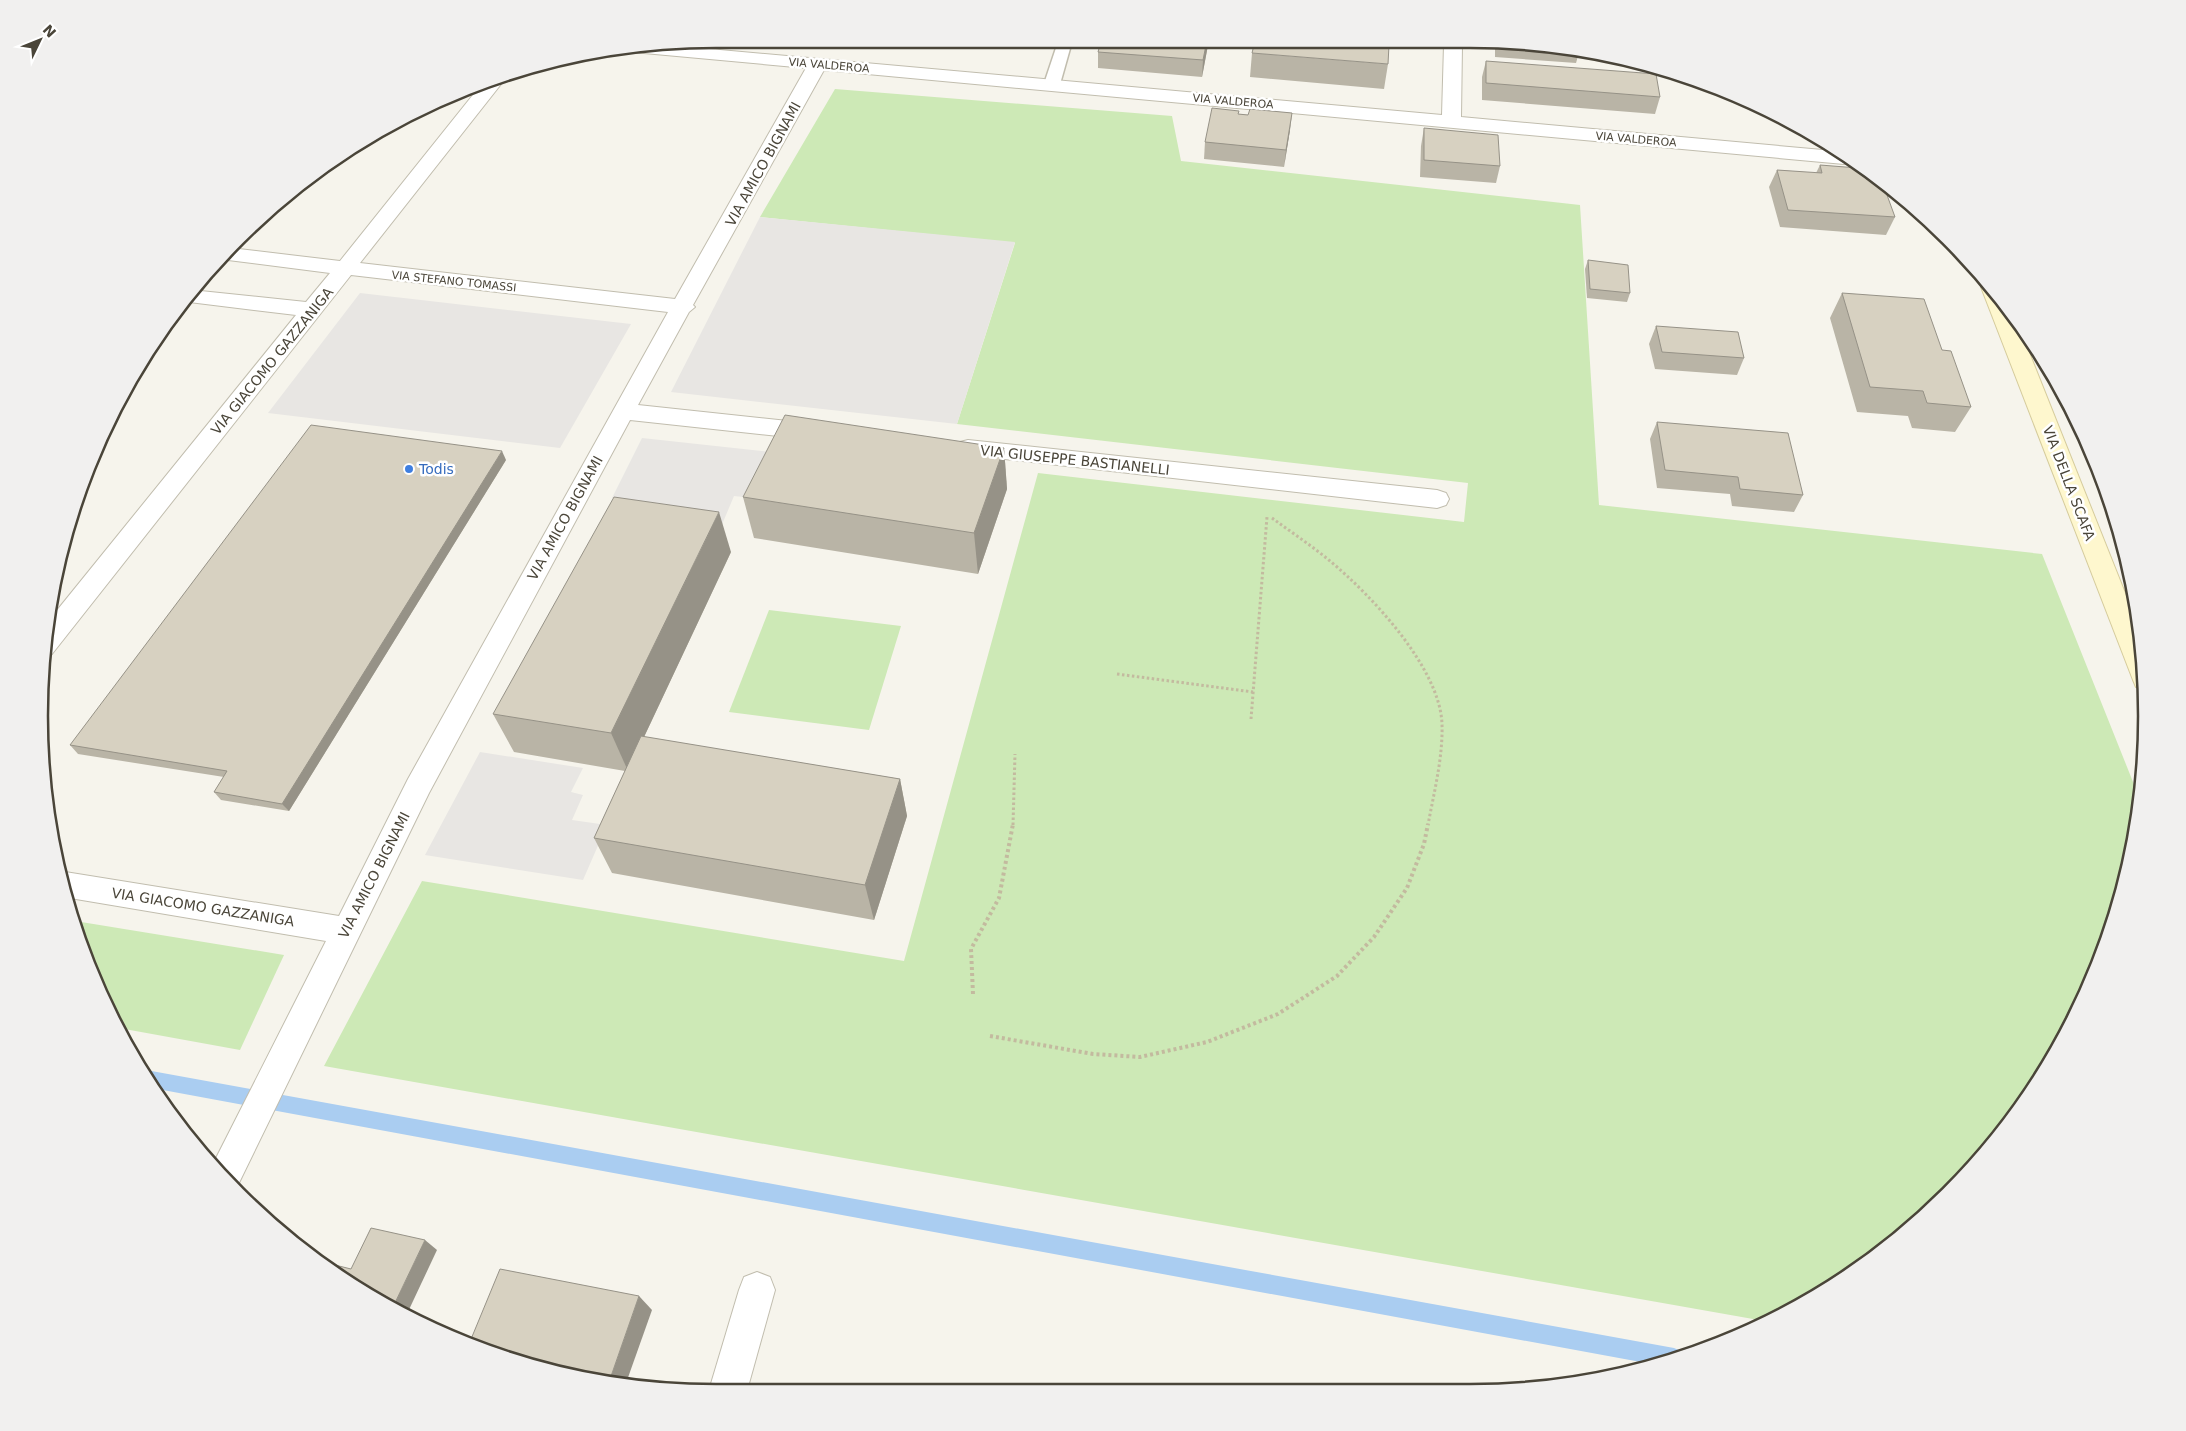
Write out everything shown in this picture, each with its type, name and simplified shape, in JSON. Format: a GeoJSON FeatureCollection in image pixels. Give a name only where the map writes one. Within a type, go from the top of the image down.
{"type":"FeatureCollection","features":[{"type":"Feature","properties":{"kind":"street"},"geometry":{"type":"LineString","coordinates":[[1451,121],[1453,48]]}},
{"type":"Feature","properties":{"kind":"street","name":"VIA VALDEROA"},"geometry":{"type":"LineString","coordinates":[[663,50],[1838,157]]}},
{"type":"Feature","properties":{"kind":"street","name":"VIA AMICO BIGNAMI"},"geometry":{"type":"LineString","coordinates":[[228,1172],[322,978],[418,788],[623,412],[684,307],[818,64]]}},
{"type":"Feature","properties":{"kind":"street","name":"VIA GIACOMO GAZZANIGA"},"geometry":{"type":"LineString","coordinates":[[53,629],[313,310],[490,87]]}},
{"type":"Feature","properties":{"kind":"street","name":"VIA STEFANO TOMASSI"},"geometry":{"type":"LineString","coordinates":[[232,255],[684,307]]}},
{"type":"Feature","properties":{"kind":"street"},"geometry":{"type":"LineString","coordinates":[[195,297],[313,310]]}},
{"type":"Feature","properties":{"kind":"street","name":"VIA DELLA SCAFA"},"geometry":{"type":"LineString","coordinates":[[2001,311],[2135,653]]}},
{"type":"Feature","properties":{"kind":"street"},"geometry":{"type":"LineString","coordinates":[[623,412],[834,434]]}},
{"type":"Feature","properties":{"kind":"street","name":"VIA GIUSEPPE BASTIANELLI"},"geometry":{"type":"LineString","coordinates":[[949,446],[1436,499]]}},
{"type":"Feature","properties":{"kind":"street","name":"VIA GIACOMO GAZZANIGA"},"geometry":{"type":"LineString","coordinates":[[69,885],[346,931]]}},
{"type":"Feature","properties":{"kind":"street"},"geometry":{"type":"LineString","coordinates":[[729,1384],[757,1290]]}},
{"type":"Feature","properties":{"kind":"lane"},"geometry":{"type":"LineString","coordinates":[[1052,84],[1063,48]]}},
{"type":"Feature","properties":{"kind":"path"},"geometry":{"type":"LineString","coordinates":[[990,1036],[1093,1054],[1140,1057],[1208,1042],[1278,1014],[1337,976],[1374,937],[1408,888],[1424,844],[1440,762],[1442,722],[1435,692],[1418,658],[1373,601],[1330,560],[1267,515],[1251,719]]}},
{"type":"Feature","properties":{"kind":"path"},"geometry":{"type":"LineString","coordinates":[[1117,674],[1253,692]]}},
{"type":"Feature","properties":{"kind":"path"},"geometry":{"type":"LineString","coordinates":[[973,994],[971,949],[999,898],[1013,830],[1015,754]]}},
{"type":"Feature","properties":{"kind":"green space"},"geometry":{"type":"Polygon","coordinates":[[[835,89],[1172,116],[1181,161],[1580,205],[1599,505],[2042,554],[2135,786],[2126,846],[2103,930],[2088,971],[2070,1011],[2026,1087],[1973,1156],[1911,1218],[1842,1271],[1756,1320],[324,1066],[422,881],[904,961],[1038,473],[1464,522],[1468,483],[957,424],[1015,243],[760,217],[835,89]]]}},
{"type":"Feature","properties":{"kind":"green space"},"geometry":{"type":"Polygon","coordinates":[[[769,610],[901,626],[869,730],[729,712],[769,610]]]}},
{"type":"Feature","properties":{"kind":"green space"},"geometry":{"type":"Polygon","coordinates":[[[80,922],[284,955],[240,1050],[126,1029],[98,971],[80,922]]]}},
{"type":"Feature","properties":{"kind":"shaded area"},"geometry":{"type":"Polygon","coordinates":[[[760,217],[1015,242],[957,424],[671,392],[760,217]]]}},
{"type":"Feature","properties":{"kind":"shaded area"},"geometry":{"type":"Polygon","coordinates":[[[360,293],[631,324],[560,448],[268,413],[360,293]]]}},
{"type":"Feature","properties":{"kind":"shaded area"},"geometry":{"type":"Polygon","coordinates":[[[642,438],[780,453],[761,499],[734,496],[718,534],[659,504],[612,498],[642,438]]]}},
{"type":"Feature","properties":{"kind":"shaded area"},"geometry":{"type":"Polygon","coordinates":[[[480,752],[583,768],[571,792],[583,795],[572,820],[607,825],[583,880],[425,855],[480,752]]]}},
{"type":"Feature","properties":{"kind":"building"},"geometry":{"type":"Polygon","coordinates":[[[1099,48],[1205,48],[1203,60],[1098,52],[1099,48]]]}},
{"type":"Feature","properties":{"kind":"building"},"geometry":{"type":"Polygon","coordinates":[[[1253,48],[1389,48],[1388,64],[1252,53],[1253,48]]]}},
{"type":"Feature","properties":{"kind":"building"},"geometry":{"type":"Polygon","coordinates":[[[1486,61],[1656,74],[1660,97],[1486,83],[1486,61]]]}},
{"type":"Feature","properties":{"kind":"building"},"geometry":{"type":"Polygon","coordinates":[[[1212,108],[1239,111],[1238,114],[1248,115],[1250,109],[1292,113],[1286,150],[1205,142],[1212,108]]]}},
{"type":"Feature","properties":{"kind":"building"},"geometry":{"type":"Polygon","coordinates":[[[1424,128],[1498,135],[1500,166],[1424,160],[1424,128]]]}},
{"type":"Feature","properties":{"kind":"building"},"geometry":{"type":"Polygon","coordinates":[[[1820,165],[1852,168],[1886,194],[1895,217],[1788,210],[1777,170],[1822,173],[1820,165]]]}},
{"type":"Feature","properties":{"kind":"building"},"geometry":{"type":"Polygon","coordinates":[[[1588,260],[1628,265],[1630,293],[1590,289],[1588,260]]]}},
{"type":"Feature","properties":{"kind":"building"},"geometry":{"type":"Polygon","coordinates":[[[1842,293],[1924,299],[1942,350],[1951,351],[1971,407],[1927,403],[1923,391],[1870,387],[1842,293]]]}},
{"type":"Feature","properties":{"kind":"building"},"geometry":{"type":"Polygon","coordinates":[[[1656,326],[1738,332],[1744,358],[1662,352],[1656,326]]]}},
{"type":"Feature","properties":{"kind":"building"},"geometry":{"type":"Polygon","coordinates":[[[785,415],[1004,448],[974,533],[743,497],[785,415]]]}},
{"type":"Feature","properties":{"kind":"building"},"geometry":{"type":"Polygon","coordinates":[[[1657,422],[1788,433],[1803,495],[1740,489],[1738,477],[1665,470],[1657,422]]]}},
{"type":"Feature","properties":{"kind":"building"},"geometry":{"type":"Polygon","coordinates":[[[311,425],[502,451],[282,804],[214,792],[227,771],[70,745],[311,425]]]}},
{"type":"Feature","properties":{"kind":"building"},"geometry":{"type":"Polygon","coordinates":[[[614,497],[719,512],[611,733],[493,714],[614,497]]]}},
{"type":"Feature","properties":{"kind":"building"},"geometry":{"type":"Polygon","coordinates":[[[641,736],[900,779],[865,885],[594,838],[641,736]]]}},
{"type":"Feature","properties":{"kind":"building"},"geometry":{"type":"Polygon","coordinates":[[[371,1228],[425,1240],[395,1302],[336,1265],[351,1269],[371,1228]]]}},
{"type":"Feature","properties":{"kind":"building"},"geometry":{"type":"Polygon","coordinates":[[[500,1269],[639,1296],[611,1375],[543,1361],[472,1337],[500,1269]]]}},
{"type":"Feature","properties":{"kind":"waterway"},"geometry":{"type":"LineString","coordinates":[[155,1080],[1661,1356]]}},
{"type":"Feature","properties":{"kind":"place","name":"Todis"},"geometry":{"type":"Point","coordinates":[409,469]}}]}
